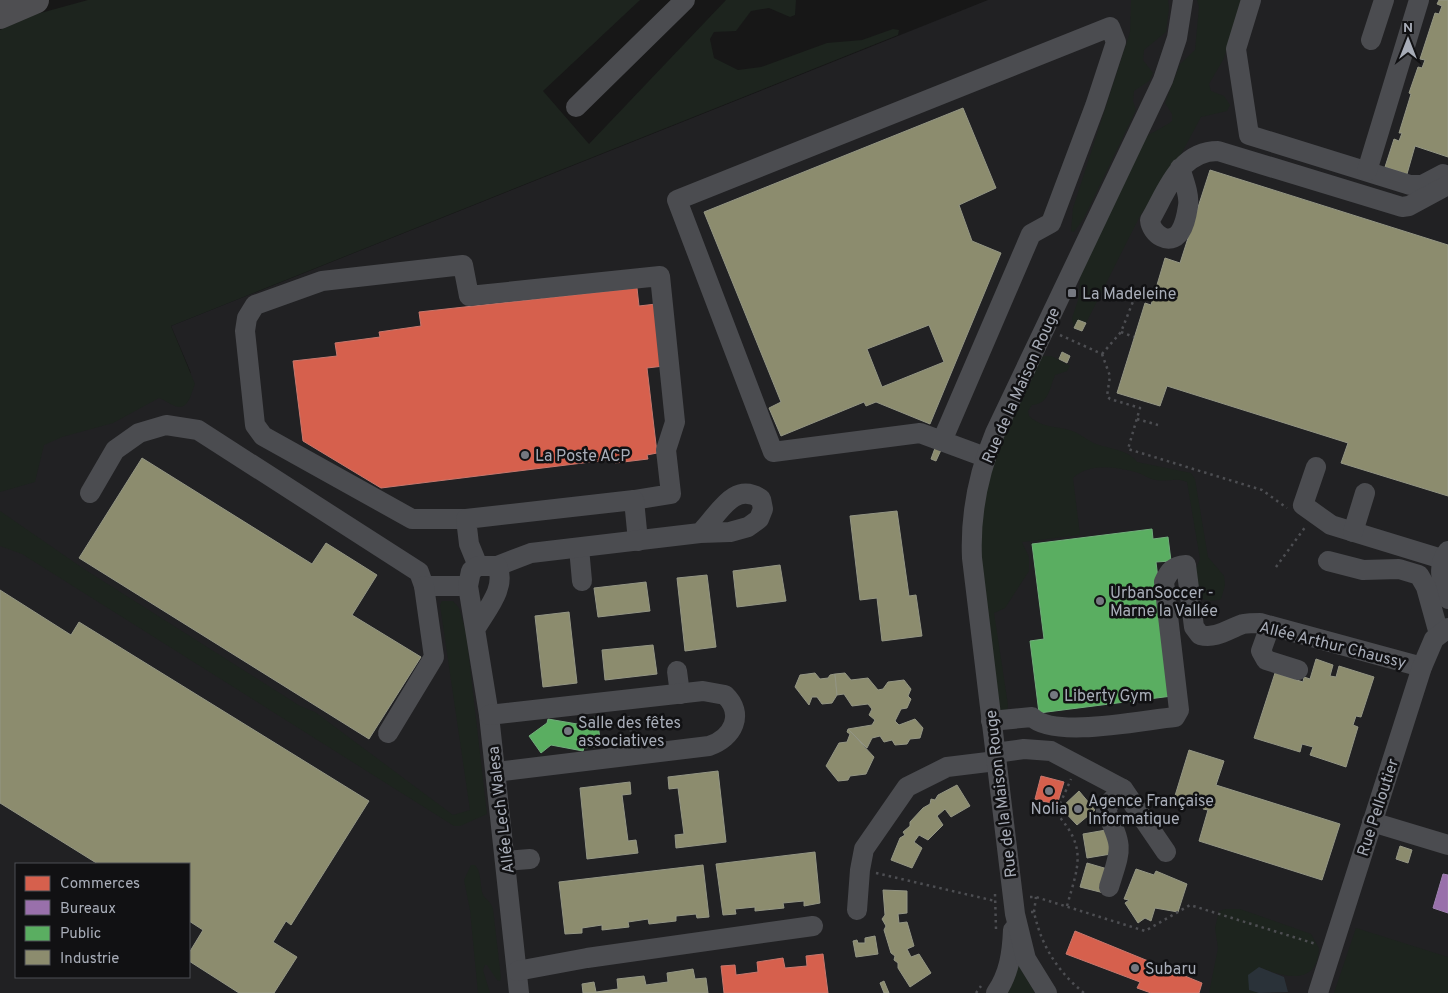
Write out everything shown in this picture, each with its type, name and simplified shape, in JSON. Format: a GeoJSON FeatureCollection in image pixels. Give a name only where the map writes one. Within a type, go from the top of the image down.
{"type":"FeatureCollection","features":[{"type":"Feature","properties":{"kind":"highway"},"geometry":{"type":"LineString","coordinates":[[0,15],[35,0]]}},
{"type":"Feature","properties":{"kind":"street"},"geometry":{"type":"LineString","coordinates":[[576,107],[685,0]]}},
{"type":"Feature","properties":{"kind":"street","name":"Rue de la Maison Rouge"},"geometry":{"type":"LineString","coordinates":[[1014,910],[971,537],[972,513],[985,458],[1163,80],[1177,38],[1183,0]]}},
{"type":"Feature","properties":{"kind":"street"},"geometry":{"type":"LineString","coordinates":[[1251,0],[1236,49],[1249,136],[1410,185],[1422,185],[1448,172]]}},
{"type":"Feature","properties":{"kind":"street"},"geometry":{"type":"LineString","coordinates":[[1371,40],[1384,0]]}},
{"type":"Feature","properties":{"kind":"street"},"geometry":{"type":"LineString","coordinates":[[1367,172],[1419,0]]}},
{"type":"Feature","properties":{"kind":"street"},"geometry":{"type":"LineString","coordinates":[[942,441],[1031,234],[1051,223],[1095,106],[1116,42],[1110,28],[677,200],[773,452],[920,433],[985,458]]}},
{"type":"Feature","properties":{"kind":"street"},"geometry":{"type":"LineString","coordinates":[[1180,168],[1191,157],[1205,151],[1218,151],[1402,208],[1448,185]]}},
{"type":"Feature","properties":{"kind":"street"},"geometry":{"type":"LineString","coordinates":[[463,265],[469,296],[660,276],[675,422],[666,450],[671,494],[634,500],[466,519],[412,519],[263,436],[255,426],[245,331],[247,318],[255,305],[322,281],[463,265]]}},
{"type":"Feature","properties":{"kind":"street"},"geometry":{"type":"LineString","coordinates":[[90,493],[115,450],[139,433],[166,426],[198,430],[419,572],[424,586],[434,657],[388,733]]}},
{"type":"Feature","properties":{"kind":"street"},"geometry":{"type":"LineString","coordinates":[[1316,467],[1303,504],[1331,525],[1445,555],[1440,567],[1448,599]]}},
{"type":"Feature","properties":{"kind":"street"},"geometry":{"type":"LineString","coordinates":[[1353,532],[1365,494]]}},
{"type":"Feature","properties":{"kind":"street"},"geometry":{"type":"LineString","coordinates":[[634,500],[638,540]]}},
{"type":"Feature","properties":{"kind":"street"},"geometry":{"type":"LineString","coordinates":[[466,519],[469,544],[501,581],[496,594],[476,628]]}},
{"type":"Feature","properties":{"kind":"street"},"geometry":{"type":"LineString","coordinates":[[424,586],[468,586],[471,571],[531,553],[700,533]]}},
{"type":"Feature","properties":{"kind":"street"},"geometry":{"type":"LineString","coordinates":[[579,548],[582,581]]}},
{"type":"Feature","properties":{"kind":"street"},"geometry":{"type":"LineString","coordinates":[[1328,561],[1362,570],[1399,569],[1419,575],[1426,587],[1443,631]]}},
{"type":"Feature","properties":{"kind":"street","name":"Allée Arthur Chaussy"},"geometry":{"type":"LineString","coordinates":[[991,721],[1032,717],[1038,723],[1074,729],[1175,717],[1179,710],[1164,582],[1169,571],[1178,566],[1186,565],[1194,627],[1200,635],[1208,637],[1245,624],[1260,623],[1422,667]]}},
{"type":"Feature","properties":{"kind":"street","name":"Allée Lech Walesa"},"geometry":{"type":"LineString","coordinates":[[468,586],[489,715],[519,993]]}},
{"type":"Feature","properties":{"kind":"street"},"geometry":{"type":"LineString","coordinates":[[1270,626],[1261,651],[1266,660],[1298,670]]}},
{"type":"Feature","properties":{"kind":"street","name":"Rue Pelloutier"},"geometry":{"type":"LineString","coordinates":[[1318,993],[1422,667],[1428,651],[1443,631]]}},
{"type":"Feature","properties":{"kind":"street"},"geometry":{"type":"LineString","coordinates":[[677,671],[680,694]]}},
{"type":"Feature","properties":{"kind":"street"},"geometry":{"type":"LineString","coordinates":[[489,715],[703,691],[725,695],[735,709],[736,718],[726,737],[709,746],[496,772]]}},
{"type":"Feature","properties":{"kind":"street"},"geometry":{"type":"LineString","coordinates":[[857,910],[860,870],[864,849],[907,787],[947,767],[1024,749],[1051,751],[1123,789],[1166,852]]}},
{"type":"Feature","properties":{"kind":"street"},"geometry":{"type":"LineString","coordinates":[[1109,887],[1120,843],[1106,811],[1110,802],[1123,789]]}},
{"type":"Feature","properties":{"kind":"street"},"geometry":{"type":"LineString","coordinates":[[1372,822],[1448,845]]}},
{"type":"Feature","properties":{"kind":"street"},"geometry":{"type":"LineString","coordinates":[[506,862],[530,859]]}},
{"type":"Feature","properties":{"kind":"street"},"geometry":{"type":"LineString","coordinates":[[1000,990],[1011,959],[1014,910]]}},
{"type":"Feature","properties":{"kind":"street"},"geometry":{"type":"LineString","coordinates":[[1014,910],[1026,959],[1043,991]]}},
{"type":"Feature","properties":{"kind":"street"},"geometry":{"type":"LineString","coordinates":[[518,971],[587,958],[813,926]]}},
{"type":"Feature","properties":{"kind":"path"},"geometry":{"type":"LineString","coordinates":[[1102,354],[1121,332],[1134,299],[1139,296],[1152,300]]}},
{"type":"Feature","properties":{"kind":"path"},"geometry":{"type":"LineString","coordinates":[[1121,332],[1134,337]]}},
{"type":"Feature","properties":{"kind":"path"},"geometry":{"type":"LineString","coordinates":[[1058,333],[1102,354],[1110,376],[1107,396],[1110,399],[1140,408],[1128,449],[1262,490],[1292,512]]}},
{"type":"Feature","properties":{"kind":"path"},"geometry":{"type":"LineString","coordinates":[[1137,419],[1158,425]]}},
{"type":"Feature","properties":{"kind":"path"},"geometry":{"type":"LineString","coordinates":[[1276,567],[1309,521]]}},
{"type":"Feature","properties":{"kind":"path"},"geometry":{"type":"LineString","coordinates":[[627,700],[634,755]]}},
{"type":"Feature","properties":{"kind":"path"},"geometry":{"type":"LineString","coordinates":[[630,727],[639,726]]}},
{"type":"Feature","properties":{"kind":"path"},"geometry":{"type":"LineString","coordinates":[[1066,906],[1080,862],[1078,848],[1068,826],[1056,813],[1078,764]]}},
{"type":"Feature","properties":{"kind":"path"},"geometry":{"type":"LineString","coordinates":[[860,870],[995,901],[1014,910],[1038,931],[1053,960],[1064,974],[1084,993]]}},
{"type":"Feature","properties":{"kind":"path"},"geometry":{"type":"LineString","coordinates":[[1014,910],[1036,897],[1145,931],[1190,905],[1332,949]]}},
{"type":"Feature","properties":{"kind":"path"},"geometry":{"type":"LineString","coordinates":[[1014,910],[1036,897]]}},
{"type":"Feature","properties":{"kind":"shaded area"},"geometry":{"type":"Polygon","coordinates":[[[88,0],[640,0],[543,91],[589,144],[726,0],[796,0],[795,15],[790,17],[769,8],[751,11],[736,31],[714,32],[710,39],[714,58],[738,70],[761,67],[827,43],[862,40],[893,29],[899,30],[898,35],[171,326],[195,384],[186,404],[180,407],[175,406],[159,398],[113,423],[62,437],[44,445],[35,482],[0,492],[0,30],[37,14],[88,0]]]}},
{"type":"Feature","properties":{"kind":"shaded area"},"geometry":{"type":"Polygon","coordinates":[[[988,0],[1448,0],[1448,993],[0,993],[0,429],[191,373],[171,326],[988,0]]]}},
{"type":"Feature","properties":{"kind":"shaded area"},"geometry":{"type":"Polygon","coordinates":[[[1131,0],[1168,0],[1166,32],[1144,50],[1143,60],[1153,73],[1149,81],[1134,91],[1133,101],[1136,110],[1084,218],[1074,232],[1071,231],[1073,208],[1130,32],[1131,0]]]}},
{"type":"Feature","properties":{"kind":"shaded area"},"geometry":{"type":"Polygon","coordinates":[[[1197,0],[1245,0],[1223,60],[1209,84],[1211,91],[1224,96],[1230,105],[1227,111],[1201,117],[1178,160],[1140,216],[1086,323],[1078,320],[1074,328],[1072,318],[1079,297],[1080,276],[1145,137],[1172,121],[1172,114],[1165,103],[1180,64],[1195,50],[1199,7],[1197,0]]]}},
{"type":"Feature","properties":{"kind":"shaded area"},"geometry":{"type":"Polygon","coordinates":[[[1039,356],[1051,356],[1070,366],[1067,371],[1055,375],[1045,399],[1038,404],[1032,405],[1028,411],[1029,416],[1046,425],[1075,432],[1096,444],[1130,455],[1137,462],[1191,473],[1195,479],[1208,557],[1224,576],[1225,585],[1221,599],[1209,601],[1197,596],[1193,576],[1200,559],[1187,482],[1156,480],[1141,474],[1106,467],[1080,473],[1073,478],[1080,535],[1022,542],[1029,557],[1029,571],[1005,608],[994,613],[1008,705],[1007,711],[997,711],[981,587],[980,523],[984,493],[991,464],[1001,437],[1039,356]]]}},
{"type":"Feature","properties":{"kind":"shaded area"},"geometry":{"type":"Polygon","coordinates":[[[0,511],[84,569],[300,706],[315,712],[453,815],[470,810],[440,605],[442,601],[453,601],[459,608],[466,632],[487,814],[460,826],[454,826],[22,554],[0,546],[0,511]]]}},
{"type":"Feature","properties":{"kind":"shaded area"},"geometry":{"type":"Polygon","coordinates":[[[471,865],[475,865],[477,868],[483,895],[493,909],[501,978],[500,981],[497,980],[487,965],[485,965],[483,970],[490,993],[478,993],[470,910],[464,880],[471,865]]]}},
{"type":"Feature","properties":{"kind":"shaded area"},"geometry":{"type":"Polygon","coordinates":[[[1240,909],[1311,934],[1319,948],[1313,969],[1306,974],[1288,976],[1259,967],[1249,989],[1259,993],[1209,993],[1218,948],[1215,928],[1219,911],[1240,909]]]}},
{"type":"Feature","properties":{"kind":"shaded area"},"geometry":{"type":"Polygon","coordinates":[[[1356,928],[1448,957],[1448,993],[1334,993],[1356,928]]]}},
{"type":"Feature","properties":{"kind":"shaded area"},"geometry":{"type":"Polygon","coordinates":[[[1016,961],[1034,991],[1034,993],[1008,993],[1016,961]]]}},
{"type":"Feature","properties":{"kind":"shaded area"},"geometry":{"type":"Polygon","coordinates":[[[1259,967],[1284,977],[1288,992],[1259,993],[1249,990],[1248,975],[1259,967]]]}},
{"type":"Feature","properties":{"kind":"building: Commerces"},"geometry":{"type":"Polygon","coordinates":[[[637,288],[639,306],[656,304],[664,366],[647,368],[657,453],[647,455],[648,459],[615,463],[615,459],[381,488],[303,441],[293,361],[337,356],[335,343],[380,337],[379,332],[421,326],[419,312],[637,288]]]}},
{"type":"Feature","properties":{"kind":"building: Commerces","name":"Nolia"},"geometry":{"type":"Polygon","coordinates":[[[1041,776],[1064,782],[1057,805],[1035,799],[1041,776]]]}},
{"type":"Feature","properties":{"kind":"building: Commerces","name":"Subaru"},"geometry":{"type":"Polygon","coordinates":[[[1075,931],[1202,983],[1199,993],[1151,993],[1137,988],[1140,982],[1066,954],[1075,931]]]}},
{"type":"Feature","properties":{"kind":"building: Commerces"},"geometry":{"type":"Polygon","coordinates":[[[823,954],[828,993],[724,993],[721,966],[735,965],[736,975],[758,972],[757,962],[783,958],[785,968],[807,966],[806,956],[823,954]]]}},
{"type":"Feature","properties":{"kind":"building: Bureaux"},"geometry":{"type":"Polygon","coordinates":[[[1443,874],[1448,875],[1448,913],[1433,908],[1443,874]]]}},
{"type":"Feature","properties":{"kind":"building: Public","name":"UrbanSoccer - Marne la Vallée"},"geometry":{"type":"Polygon","coordinates":[[[1152,529],[1153,539],[1168,537],[1171,561],[1156,562],[1172,696],[1039,713],[1030,641],[1044,639],[1032,544],[1152,529]]]}},
{"type":"Feature","properties":{"kind":"building: Public","name":"Salle des fêtes associatives"},"geometry":{"type":"Polygon","coordinates":[[[597,717],[601,746],[584,748],[583,751],[551,745],[541,753],[529,736],[547,723],[548,719],[583,725],[582,719],[597,717]]]}},
{"type":"Feature","properties":{"kind":"building: Industrie"},"geometry":{"type":"Polygon","coordinates":[[[1439,0],[1448,0],[1448,157],[1415,146],[1407,174],[1385,167],[1394,139],[1399,141],[1402,133],[1399,133],[1411,94],[1409,93],[1418,67],[1422,68],[1425,60],[1420,59],[1435,13],[1439,14],[1442,6],[1437,4],[1439,0]]]}},
{"type":"Feature","properties":{"kind":"building: Industrie"},"geometry":{"type":"Polygon","coordinates":[[[963,108],[996,188],[959,205],[972,241],[1001,253],[930,424],[876,402],[866,406],[864,402],[781,436],[769,408],[781,402],[704,212],[963,108]],[[929,325],[867,349],[882,387],[944,362],[929,325]]]}},
{"type":"Feature","properties":{"kind":"building: Industrie"},"geometry":{"type":"Polygon","coordinates":[[[1210,170],[1448,245],[1448,496],[1341,463],[1348,443],[1167,386],[1160,406],[1117,393],[1145,303],[1151,305],[1165,258],[1180,263],[1210,170]]]}},
{"type":"Feature","properties":{"kind":"building: Industrie"},"geometry":{"type":"Polygon","coordinates":[[[1078,320],[1086,323],[1082,331],[1074,328],[1078,320]]]}},
{"type":"Feature","properties":{"kind":"building: Industrie"},"geometry":{"type":"Polygon","coordinates":[[[1062,352],[1070,356],[1067,363],[1059,359],[1062,352]]]}},
{"type":"Feature","properties":{"kind":"building: Industrie"},"geometry":{"type":"Polygon","coordinates":[[[935,448],[941,450],[936,461],[931,459],[935,448]]]}},
{"type":"Feature","properties":{"kind":"building: Industrie"},"geometry":{"type":"Polygon","coordinates":[[[142,458],[312,564],[326,543],[377,575],[352,615],[421,657],[369,739],[79,558],[142,458]]]}},
{"type":"Feature","properties":{"kind":"building: Industrie"},"geometry":{"type":"Polygon","coordinates":[[[897,511],[909,596],[916,595],[922,636],[882,641],[877,598],[860,600],[850,516],[897,511]]]}},
{"type":"Feature","properties":{"kind":"building: Industrie"},"geometry":{"type":"Polygon","coordinates":[[[780,565],[786,601],[737,607],[733,571],[780,565]]]}},
{"type":"Feature","properties":{"kind":"building: Industrie"},"geometry":{"type":"Polygon","coordinates":[[[707,575],[716,647],[685,651],[677,578],[707,575]]]}},
{"type":"Feature","properties":{"kind":"building: Industrie"},"geometry":{"type":"Polygon","coordinates":[[[646,582],[650,611],[598,617],[594,588],[646,582]]]}},
{"type":"Feature","properties":{"kind":"building: Industrie"},"geometry":{"type":"Polygon","coordinates":[[[0,590],[71,635],[79,622],[369,801],[291,925],[286,921],[273,942],[297,957],[274,993],[239,993],[190,962],[190,951],[203,930],[190,922],[190,863],[96,863],[0,803],[0,590]]]}},
{"type":"Feature","properties":{"kind":"building: Industrie"},"geometry":{"type":"Polygon","coordinates":[[[569,612],[577,683],[543,687],[535,616],[569,612]]]}},
{"type":"Feature","properties":{"kind":"building: Industrie"},"geometry":{"type":"Polygon","coordinates":[[[653,645],[657,674],[605,680],[602,650],[653,645]]]}},
{"type":"Feature","properties":{"kind":"building: Industrie"},"geometry":{"type":"Polygon","coordinates":[[[1316,659],[1333,665],[1330,676],[1336,677],[1339,666],[1374,677],[1361,717],[1356,716],[1353,725],[1358,727],[1346,767],[1310,755],[1313,747],[1302,744],[1300,752],[1254,738],[1275,673],[1303,682],[1304,677],[1310,679],[1316,659]]]}},
{"type":"Feature","properties":{"kind":"building: Industrie"},"geometry":{"type":"Polygon","coordinates":[[[815,673],[820,679],[828,678],[830,675],[835,674],[837,695],[832,703],[822,704],[817,697],[812,697],[809,705],[795,687],[800,675],[815,673]]]}},
{"type":"Feature","properties":{"kind":"building: Industrie"},"geometry":{"type":"Polygon","coordinates":[[[845,673],[851,680],[868,678],[878,690],[883,689],[888,682],[904,680],[911,689],[908,696],[911,699],[907,708],[901,709],[895,721],[899,725],[915,719],[923,728],[920,738],[910,739],[907,744],[895,745],[892,740],[884,742],[880,736],[872,738],[867,748],[848,729],[872,725],[875,720],[869,715],[872,709],[868,704],[852,706],[844,694],[837,695],[835,674],[845,673]]]}},
{"type":"Feature","properties":{"kind":"building: Industrie"},"geometry":{"type":"Polygon","coordinates":[[[848,729],[874,757],[866,774],[850,776],[848,780],[838,781],[826,766],[839,743],[847,742],[850,734],[847,732],[848,729]]]}},
{"type":"Feature","properties":{"kind":"building: Industrie"},"geometry":{"type":"Polygon","coordinates":[[[1189,750],[1224,761],[1216,785],[1340,824],[1322,880],[1199,841],[1208,810],[1203,809],[1204,807],[1199,805],[1199,807],[1174,799],[1189,750]]]}},
{"type":"Feature","properties":{"kind":"building: Industrie"},"geometry":{"type":"Polygon","coordinates":[[[718,771],[726,842],[676,848],[675,835],[684,834],[678,788],[669,789],[668,777],[718,771]]]}},
{"type":"Feature","properties":{"kind":"building: Industrie"},"geometry":{"type":"Polygon","coordinates":[[[630,782],[631,794],[622,795],[628,841],[636,840],[638,853],[587,859],[580,788],[630,782]]]}},
{"type":"Feature","properties":{"kind":"building: Industrie"},"geometry":{"type":"Polygon","coordinates":[[[957,785],[970,806],[951,817],[945,809],[937,816],[943,825],[928,840],[919,835],[914,842],[922,848],[912,868],[891,860],[900,838],[905,835],[903,832],[910,826],[910,822],[923,808],[930,804],[931,799],[935,800],[938,795],[957,785]]]}},
{"type":"Feature","properties":{"kind":"building: Industrie","name":"Agence Française Informatique"},"geometry":{"type":"Polygon","coordinates":[[[1079,791],[1095,810],[1077,825],[1061,808],[1079,791]]]}},
{"type":"Feature","properties":{"kind":"building: Industrie"},"geometry":{"type":"Polygon","coordinates":[[[1106,830],[1111,854],[1087,858],[1083,834],[1106,830]]]}},
{"type":"Feature","properties":{"kind":"building: Industrie"},"geometry":{"type":"Polygon","coordinates":[[[1400,846],[1412,850],[1408,863],[1396,859],[1400,846]]]}},
{"type":"Feature","properties":{"kind":"building: Industrie"},"geometry":{"type":"Polygon","coordinates":[[[815,852],[820,903],[804,906],[804,901],[783,903],[784,908],[755,911],[755,907],[735,909],[736,914],[723,915],[716,864],[815,852]]]}},
{"type":"Feature","properties":{"kind":"building: Industrie"},"geometry":{"type":"Polygon","coordinates":[[[1087,863],[1111,870],[1104,893],[1080,887],[1087,863]]]}},
{"type":"Feature","properties":{"kind":"building: Industrie"},"geometry":{"type":"Polygon","coordinates":[[[703,865],[709,917],[697,918],[696,914],[676,916],[676,921],[649,924],[648,919],[628,922],[629,927],[602,930],[602,925],[582,928],[582,933],[565,934],[559,882],[703,865]]]}},
{"type":"Feature","properties":{"kind":"building: Industrie"},"geometry":{"type":"Polygon","coordinates":[[[1136,869],[1154,875],[1156,871],[1187,884],[1178,912],[1155,908],[1151,921],[1145,918],[1138,923],[1125,903],[1129,900],[1124,899],[1136,869]]]}},
{"type":"Feature","properties":{"kind":"building: Industrie"},"geometry":{"type":"Polygon","coordinates":[[[883,890],[907,891],[907,913],[898,914],[899,923],[907,922],[914,946],[907,949],[911,957],[919,954],[931,973],[910,987],[898,968],[898,963],[894,960],[895,956],[891,953],[884,930],[886,926],[882,919],[885,915],[883,890]]]}},
{"type":"Feature","properties":{"kind":"building: Industrie"},"geometry":{"type":"Polygon","coordinates":[[[875,936],[878,954],[856,957],[853,941],[857,940],[858,943],[865,943],[865,938],[875,936]]]}},
{"type":"Feature","properties":{"kind":"building: Industrie"},"geometry":{"type":"Polygon","coordinates":[[[693,969],[695,979],[706,978],[708,993],[583,993],[582,984],[594,982],[596,992],[618,989],[617,979],[644,976],[646,985],[668,982],[667,973],[693,969]]]}},
{"type":"Feature","properties":{"kind":"building: Industrie"},"geometry":{"type":"Polygon","coordinates":[[[884,981],[889,993],[884,993],[880,983],[884,981]]]}},
{"type":"Feature","properties":{"kind":"place","name":"La Madeleine"},"geometry":{"type":"Point","coordinates":[1072,293]}},
{"type":"Feature","properties":{"kind":"place","name":"La Poste ACP"},"geometry":{"type":"Point","coordinates":[525,455]}},
{"type":"Feature","properties":{"kind":"place","name":"UrbanSoccer - Marne la Vallée"},"geometry":{"type":"Point","coordinates":[1100,601]}},
{"type":"Feature","properties":{"kind":"place","name":"Liberty Gym"},"geometry":{"type":"Point","coordinates":[1054,695]}},
{"type":"Feature","properties":{"kind":"place","name":"Salle des fêtes associatives"},"geometry":{"type":"Point","coordinates":[568,731]}},
{"type":"Feature","properties":{"kind":"place","name":"Nolia"},"geometry":{"type":"Point","coordinates":[1049,791]}},
{"type":"Feature","properties":{"kind":"place","name":"Agence Française Informatique"},"geometry":{"type":"Point","coordinates":[1078,809]}},
{"type":"Feature","properties":{"kind":"place","name":"Subaru"},"geometry":{"type":"Point","coordinates":[1135,968]}}]}
